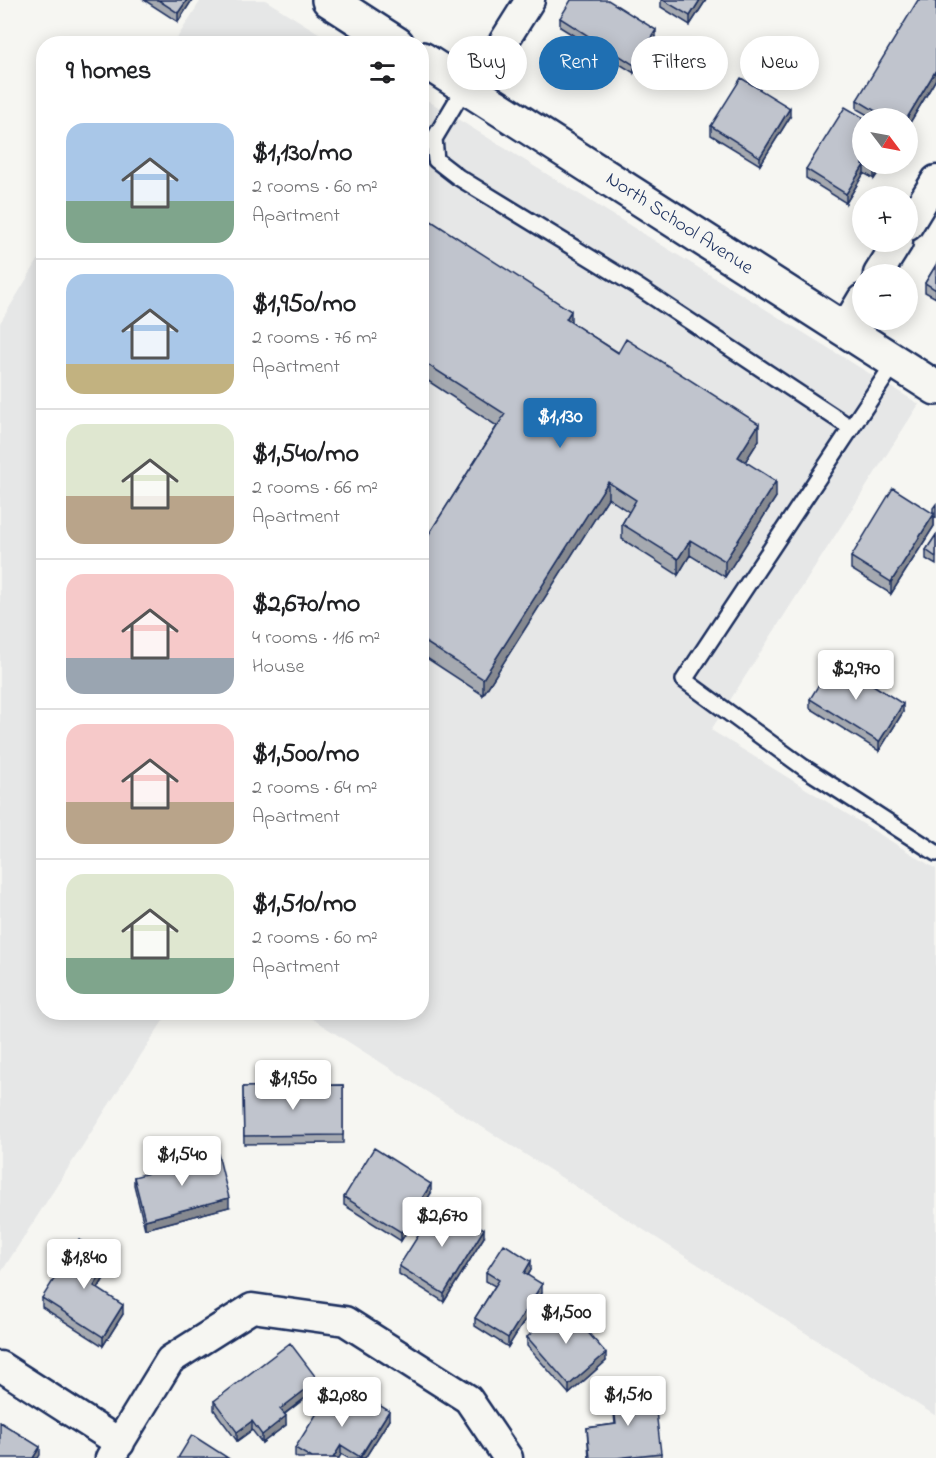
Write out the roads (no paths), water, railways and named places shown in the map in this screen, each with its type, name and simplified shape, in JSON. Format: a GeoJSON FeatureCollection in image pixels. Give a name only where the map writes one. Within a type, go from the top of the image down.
{"type":"FeatureCollection","features":[{"type":"Feature","properties":{"kind":"street"},"geometry":{"type":"LineString","coordinates":[[329,0],[385,36]]}},
{"type":"Feature","properties":{"kind":"street"},"geometry":{"type":"LineString","coordinates":[[505,36],[530,0]]}},
{"type":"Feature","properties":{"kind":"street","name":"North School Avenue"},"geometry":{"type":"LineString","coordinates":[[429,64],[447,76]]}},
{"type":"Feature","properties":{"kind":"street","name":"North School Avenue"},"geometry":{"type":"LineString","coordinates":[[468,90],[936,388]]}},
{"type":"Feature","properties":{"kind":"street"},"geometry":{"type":"LineString","coordinates":[[918,210],[936,180]]}},
{"type":"Feature","properties":{"kind":"street"},"geometry":{"type":"LineString","coordinates":[[844,329],[852,316]]}},
{"type":"Feature","properties":{"kind":"street"},"geometry":{"type":"LineString","coordinates":[[0,1366],[115,1450],[170,1360],[252,1308],[345,1321],[468,1399],[508,1458]]}},
{"type":"Feature","properties":{"kind":"lane"},"geometry":{"type":"LineString","coordinates":[[468,90],[434,139],[436,160],[458,177],[638,287],[851,428]]}},
{"type":"Feature","properties":{"kind":"lane"},"geometry":{"type":"LineString","coordinates":[[895,362],[684,680],[803,767],[936,853]]}}]}
